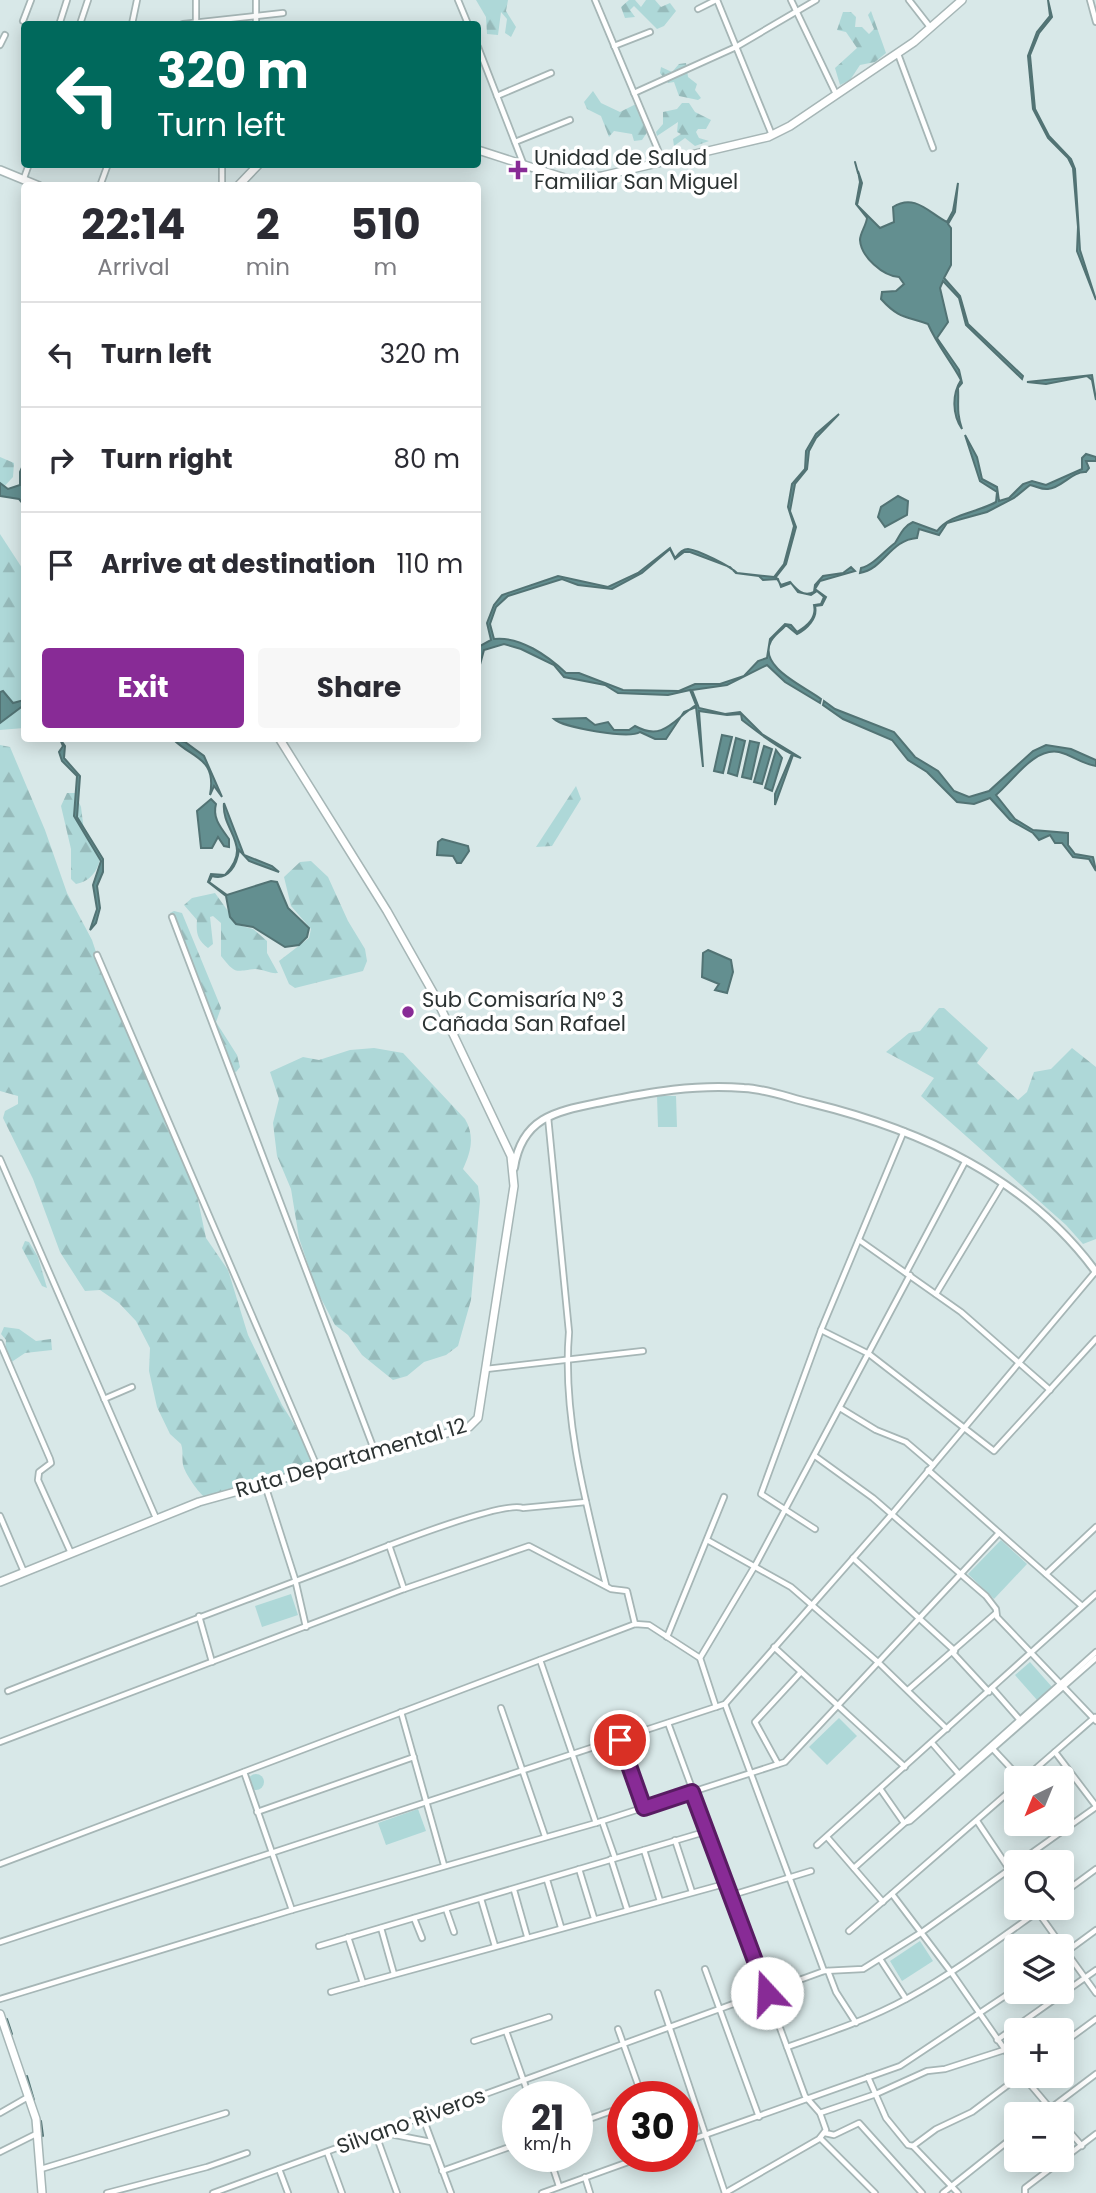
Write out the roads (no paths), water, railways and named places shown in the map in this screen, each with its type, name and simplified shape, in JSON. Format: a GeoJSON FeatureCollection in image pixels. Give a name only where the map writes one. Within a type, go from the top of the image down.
{"type":"FeatureCollection","features":[{"type":"Feature","properties":{"kind":"main road"},"geometry":{"type":"LineString","coordinates":[[481,151],[571,180],[663,162],[772,135],[898,54],[962,0]]}},
{"type":"Feature","properties":{"kind":"main road"},"geometry":{"type":"LineString","coordinates":[[242,182],[255,168]]}},
{"type":"Feature","properties":{"kind":"main road"},"geometry":{"type":"LineString","coordinates":[[0,170],[31,182]]}},
{"type":"Feature","properties":{"kind":"main road"},"geometry":{"type":"LineString","coordinates":[[281,742],[387,911],[435,996],[514,1168]]}},
{"type":"Feature","properties":{"kind":"main road","name":"Ruta Departamental 12"},"geometry":{"type":"LineString","coordinates":[[0,1582],[208,1499],[376,1454],[475,1423],[486,1369],[514,1168]]}},
{"type":"Feature","properties":{"kind":"main road"},"geometry":{"type":"LineString","coordinates":[[0,2014],[3,2032],[29,2097],[38,2133],[42,2193]]}},
{"type":"Feature","properties":{"kind":"street"},"geometry":{"type":"LineString","coordinates":[[23,21],[31,0]]}},
{"type":"Feature","properties":{"kind":"street"},"geometry":{"type":"LineString","coordinates":[[60,21],[67,0]]}},
{"type":"Feature","properties":{"kind":"street"},"geometry":{"type":"LineString","coordinates":[[81,21],[88,0]]}},
{"type":"Feature","properties":{"kind":"street"},"geometry":{"type":"LineString","coordinates":[[133,21],[138,0]]}},
{"type":"Feature","properties":{"kind":"street"},"geometry":{"type":"LineString","coordinates":[[196,21],[197,0]]}},
{"type":"Feature","properties":{"kind":"street"},"geometry":{"type":"LineString","coordinates":[[256,0],[257,21]]}},
{"type":"Feature","properties":{"kind":"street"},"geometry":{"type":"LineString","coordinates":[[458,0],[467,21]]}},
{"type":"Feature","properties":{"kind":"street"},"geometry":{"type":"LineString","coordinates":[[595,0],[663,162]]}},
{"type":"Feature","properties":{"kind":"street"},"geometry":{"type":"LineString","coordinates":[[698,9],[717,0],[772,135]]}},
{"type":"Feature","properties":{"kind":"street"},"geometry":{"type":"LineString","coordinates":[[791,0],[836,95]]}},
{"type":"Feature","properties":{"kind":"street"},"geometry":{"type":"LineString","coordinates":[[634,93],[737,47],[816,0]]}},
{"type":"Feature","properties":{"kind":"street"},"geometry":{"type":"LineString","coordinates":[[909,0],[932,28]]}},
{"type":"Feature","properties":{"kind":"street"},"geometry":{"type":"LineString","coordinates":[[1090,0],[1096,22]]}},
{"type":"Feature","properties":{"kind":"street"},"geometry":{"type":"LineString","coordinates":[[213,21],[283,13]]}},
{"type":"Feature","properties":{"kind":"street"},"geometry":{"type":"LineString","coordinates":[[614,46],[650,32]]}},
{"type":"Feature","properties":{"kind":"street"},"geometry":{"type":"LineString","coordinates":[[0,45],[5,35]]}},
{"type":"Feature","properties":{"kind":"street"},"geometry":{"type":"LineString","coordinates":[[898,54],[933,148]]}},
{"type":"Feature","properties":{"kind":"street"},"geometry":{"type":"LineString","coordinates":[[481,55],[524,167]]}},
{"type":"Feature","properties":{"kind":"street"},"geometry":{"type":"LineString","coordinates":[[497,96],[551,73]]}},
{"type":"Feature","properties":{"kind":"street"},"geometry":{"type":"LineString","coordinates":[[515,142],[570,120]]}},
{"type":"Feature","properties":{"kind":"street"},"geometry":{"type":"LineString","coordinates":[[24,178],[28,168]]}},
{"type":"Feature","properties":{"kind":"street"},"geometry":{"type":"LineString","coordinates":[[172,917],[376,1454]]}},
{"type":"Feature","properties":{"kind":"street"},"geometry":{"type":"LineString","coordinates":[[97,955],[318,1469]]}},
{"type":"Feature","properties":{"kind":"street"},"geometry":{"type":"LineString","coordinates":[[0,1942],[725,1704],[933,1465],[1096,1271],[1072,1240],[1048,1216],[967,1159],[905,1130],[864,1116],[744,1088],[666,1089],[590,1104],[548,1116],[528,1131],[517,1153],[514,1168]]}},
{"type":"Feature","properties":{"kind":"street"},"geometry":{"type":"LineString","coordinates":[[548,1116],[569,1332],[567,1360],[586,1503],[606,1585]]}},
{"type":"Feature","properties":{"kind":"street"},"geometry":{"type":"LineString","coordinates":[[815,1529],[761,1494],[821,1330],[905,1130]]}},
{"type":"Feature","properties":{"kind":"street"},"geometry":{"type":"LineString","coordinates":[[0,1159],[156,1518]]}},
{"type":"Feature","properties":{"kind":"street"},"geometry":{"type":"LineString","coordinates":[[700,1658],[756,1564],[815,1456],[967,1159]]}},
{"type":"Feature","properties":{"kind":"street"},"geometry":{"type":"LineString","coordinates":[[936,1294],[1003,1183]]}},
{"type":"Feature","properties":{"kind":"street"},"geometry":{"type":"LineString","coordinates":[[859,1240],[936,1294],[1050,1390]]}},
{"type":"Feature","properties":{"kind":"street"},"geometry":{"type":"LineString","coordinates":[[821,1330],[869,1354],[994,1451],[1096,1339]]}},
{"type":"Feature","properties":{"kind":"street"},"geometry":{"type":"LineString","coordinates":[[0,1343],[50,1459],[51,1463],[39,1472],[38,1480],[71,1553]]}},
{"type":"Feature","properties":{"kind":"street"},"geometry":{"type":"LineString","coordinates":[[486,1369],[643,1352]]}},
{"type":"Feature","properties":{"kind":"street"},"geometry":{"type":"LineString","coordinates":[[104,1399],[132,1387]]}},
{"type":"Feature","properties":{"kind":"street"},"geometry":{"type":"LineString","coordinates":[[840,1408],[876,1430],[906,1442],[933,1465]]}},
{"type":"Feature","properties":{"kind":"street"},"geometry":{"type":"LineString","coordinates":[[815,1456],[891,1514],[992,1602],[995,1614],[1030,1654],[1095,1718],[1038,1766]]}},
{"type":"Feature","properties":{"kind":"street"},"geometry":{"type":"LineString","coordinates":[[928,1470],[1083,1607]]}},
{"type":"Feature","properties":{"kind":"street"},"geometry":{"type":"LineString","coordinates":[[265,1485],[295,1579],[306,1627]]}},
{"type":"Feature","properties":{"kind":"street"},"geometry":{"type":"LineString","coordinates":[[667,1637],[709,1541],[724,1497]]}},
{"type":"Feature","properties":{"kind":"street"},"geometry":{"type":"LineString","coordinates":[[8,1691],[389,1545],[514,1505],[523,1508],[586,1503]]}},
{"type":"Feature","properties":{"kind":"street"},"geometry":{"type":"LineString","coordinates":[[0,1516],[24,1572]]}},
{"type":"Feature","properties":{"kind":"street"},"geometry":{"type":"LineString","coordinates":[[1046,1574],[1096,1527]]}},
{"type":"Feature","properties":{"kind":"street"},"geometry":{"type":"LineString","coordinates":[[0,1999],[444,1865],[596,1823],[778,1764],[790,1758],[999,1533]]}},
{"type":"Feature","properties":{"kind":"street"},"geometry":{"type":"LineString","coordinates":[[709,1541],[756,1564],[811,1604],[879,1663],[947,1729]]}},
{"type":"Feature","properties":{"kind":"street"},"geometry":{"type":"LineString","coordinates":[[389,1545],[404,1589]]}},
{"type":"Feature","properties":{"kind":"street"},"geometry":{"type":"LineString","coordinates":[[0,1742],[404,1589],[529,1546],[606,1585],[627,1591],[635,1624]]}},
{"type":"Feature","properties":{"kind":"street"},"geometry":{"type":"LineString","coordinates":[[853,1558],[920,1619],[1021,1721]]}},
{"type":"Feature","properties":{"kind":"street"},"geometry":{"type":"LineString","coordinates":[[817,1845],[1096,1594]]}},
{"type":"Feature","properties":{"kind":"street"},"geometry":{"type":"LineString","coordinates":[[908,1690],[995,1614]]}},
{"type":"Feature","properties":{"kind":"street"},"geometry":{"type":"LineString","coordinates":[[200,1616],[212,1662]]}},
{"type":"Feature","properties":{"kind":"street"},"geometry":{"type":"LineString","coordinates":[[0,1864],[635,1624],[649,1625],[700,1658],[716,1707]]}},
{"type":"Feature","properties":{"kind":"street"},"geometry":{"type":"LineString","coordinates":[[774,1647],[905,1767]]}},
{"type":"Feature","properties":{"kind":"street"},"geometry":{"type":"LineString","coordinates":[[1061,1686],[1096,1652]]}},
{"type":"Feature","properties":{"kind":"street"},"geometry":{"type":"LineString","coordinates":[[854,1868],[905,1822],[910,1821],[959,1774],[1096,1658]]}},
{"type":"Feature","properties":{"kind":"street"},"geometry":{"type":"LineString","coordinates":[[540,1660],[596,1823]]}},
{"type":"Feature","properties":{"kind":"street"},"geometry":{"type":"LineString","coordinates":[[778,1764],[755,1723],[801,1672]]}},
{"type":"Feature","properties":{"kind":"street"},"geometry":{"type":"LineString","coordinates":[[725,1704],[826,1971],[856,2023]]}},
{"type":"Feature","properties":{"kind":"street"},"geometry":{"type":"LineString","coordinates":[[502,1708],[545,1836]]}},
{"type":"Feature","properties":{"kind":"street"},"geometry":{"type":"LineString","coordinates":[[401,1712],[444,1865]]}},
{"type":"Feature","properties":{"kind":"street"},"geometry":{"type":"LineString","coordinates":[[668,1723],[787,2047],[809,2100],[820,2113],[825,2133]]}},
{"type":"Feature","properties":{"kind":"street"},"geometry":{"type":"LineString","coordinates":[[620,1740],[644,1808]]}},
{"type":"Feature","properties":{"kind":"street"},"geometry":{"type":"LineString","coordinates":[[932,1743],[959,1774]]}},
{"type":"Feature","properties":{"kind":"street"},"geometry":{"type":"LineString","coordinates":[[991,1747],[1011,1766]]}},
{"type":"Feature","properties":{"kind":"street"},"geometry":{"type":"LineString","coordinates":[[1055,1752],[1096,1806]]}},
{"type":"Feature","properties":{"kind":"street"},"geometry":{"type":"LineString","coordinates":[[257,1812],[414,1758]]}},
{"type":"Feature","properties":{"kind":"street"},"geometry":{"type":"LineString","coordinates":[[244,1772],[292,1910]]}},
{"type":"Feature","properties":{"kind":"street"},"geometry":{"type":"LineString","coordinates":[[881,1790],[905,1822]]}},
{"type":"Feature","properties":{"kind":"street"},"geometry":{"type":"LineString","coordinates":[[849,1931],[1004,1796]]}},
{"type":"Feature","properties":{"kind":"street","name":"Silvano Riveros"},"geometry":{"type":"LineString","coordinates":[[1036,1850],[1096,1806]]}},
{"type":"Feature","properties":{"kind":"street"},"geometry":{"type":"LineString","coordinates":[[602,1821],[627,1909]]}},
{"type":"Feature","properties":{"kind":"street"},"geometry":{"type":"LineString","coordinates":[[976,1821],[1004,1862]]}},
{"type":"Feature","properties":{"kind":"street"},"geometry":{"type":"LineString","coordinates":[[319,1945],[708,1831]]}},
{"type":"Feature","properties":{"kind":"street"},"geometry":{"type":"LineString","coordinates":[[827,1837],[883,1902]]}},
{"type":"Feature","properties":{"kind":"street"},"geometry":{"type":"LineString","coordinates":[[675,1840],[692,1892]]}},
{"type":"Feature","properties":{"kind":"street"},"geometry":{"type":"LineString","coordinates":[[644,1850],[660,1900]]}},
{"type":"Feature","properties":{"kind":"street"},"geometry":{"type":"LineString","coordinates":[[579,1869],[594,1918]]}},
{"type":"Feature","properties":{"kind":"street"},"geometry":{"type":"LineString","coordinates":[[1074,1885],[1096,1869]]}},
{"type":"Feature","properties":{"kind":"street"},"geometry":{"type":"LineString","coordinates":[[732,1895],[811,1871]]}},
{"type":"Feature","properties":{"kind":"street","name":"Silvano Riveros"},"geometry":{"type":"LineString","coordinates":[[213,2193],[826,1971],[863,1969],[922,1932],[1004,1873]]}},
{"type":"Feature","properties":{"kind":"street"},"geometry":{"type":"LineString","coordinates":[[547,1880],[561,1927]]}},
{"type":"Feature","properties":{"kind":"street"},"geometry":{"type":"LineString","coordinates":[[331,1992],[527,1936],[728,1883]]}},
{"type":"Feature","properties":{"kind":"street"},"geometry":{"type":"LineString","coordinates":[[514,1889],[527,1936]]}},
{"type":"Feature","properties":{"kind":"street"},"geometry":{"type":"LineString","coordinates":[[820,2113],[876,2094],[927,2071],[946,2069],[1004,2050],[951,1972],[892,1894]]}},
{"type":"Feature","properties":{"kind":"street"},"geometry":{"type":"LineString","coordinates":[[481,1899],[495,1946]]}},
{"type":"Feature","properties":{"kind":"street"},"geometry":{"type":"LineString","coordinates":[[446,1909],[454,1932]]}},
{"type":"Feature","properties":{"kind":"street"},"geometry":{"type":"LineString","coordinates":[[414,1918],[422,1938]]}},
{"type":"Feature","properties":{"kind":"street"},"geometry":{"type":"LineString","coordinates":[[787,2047],[856,2023],[906,1999],[951,1972],[1021,1920]]}},
{"type":"Feature","properties":{"kind":"street"},"geometry":{"type":"LineString","coordinates":[[381,1928],[394,1974]]}},
{"type":"Feature","properties":{"kind":"street"},"geometry":{"type":"LineString","coordinates":[[1074,1946],[1096,1930]]}},
{"type":"Feature","properties":{"kind":"street"},"geometry":{"type":"LineString","coordinates":[[348,1937],[363,1983]]}},
{"type":"Feature","properties":{"kind":"street"},"geometry":{"type":"LineString","coordinates":[[880,1959],[906,1999]]}},
{"type":"Feature","properties":{"kind":"street"},"geometry":{"type":"LineString","coordinates":[[1074,1965],[1096,1993]]}},
{"type":"Feature","properties":{"kind":"street"},"geometry":{"type":"LineString","coordinates":[[705,1969],[759,2117]]}},
{"type":"Feature","properties":{"kind":"street"},"geometry":{"type":"LineString","coordinates":[[997,2040],[1096,1970]]}},
{"type":"Feature","properties":{"kind":"street"},"geometry":{"type":"LineString","coordinates":[[658,1993],[725,2193],[825,2133]]}},
{"type":"Feature","properties":{"kind":"street"},"geometry":{"type":"LineString","coordinates":[[698,2138],[809,2100],[909,2061],[1004,1997]]}},
{"type":"Feature","properties":{"kind":"street"},"geometry":{"type":"LineString","coordinates":[[474,2041],[549,2017]]}},
{"type":"Feature","properties":{"kind":"street"},"geometry":{"type":"LineString","coordinates":[[1074,2036],[1096,2020]]}},
{"type":"Feature","properties":{"kind":"street"},"geometry":{"type":"LineString","coordinates":[[618,2029],[637,2081]]}},
{"type":"Feature","properties":{"kind":"street"},"geometry":{"type":"LineString","coordinates":[[506,2031],[523,2080]]}},
{"type":"Feature","properties":{"kind":"street"},"geometry":{"type":"LineString","coordinates":[[1058,2102],[1096,2074]]}},
{"type":"Feature","properties":{"kind":"street"},"geometry":{"type":"LineString","coordinates":[[868,2077],[886,2118],[908,2145],[913,2146],[958,2193]]}},
{"type":"Feature","properties":{"kind":"street"},"geometry":{"type":"LineString","coordinates":[[913,2146],[936,2129],[972,2112],[1005,2088]]}},
{"type":"Feature","properties":{"kind":"street"},"geometry":{"type":"LineString","coordinates":[[1032,2088],[1045,2102]]}},
{"type":"Feature","properties":{"kind":"street"},"geometry":{"type":"LineString","coordinates":[[0,2113],[29,2097]]}},
{"type":"Feature","properties":{"kind":"street"},"geometry":{"type":"LineString","coordinates":[[41,2169],[226,2113]]}},
{"type":"Feature","properties":{"kind":"street"},"geometry":{"type":"LineString","coordinates":[[423,2118],[451,2193]]}},
{"type":"Feature","properties":{"kind":"street"},"geometry":{"type":"LineString","coordinates":[[825,2133],[834,2135],[859,2123],[922,2193]]}},
{"type":"Feature","properties":{"kind":"street"},"geometry":{"type":"LineString","coordinates":[[0,2151],[38,2133]]}},
{"type":"Feature","properties":{"kind":"street"},"geometry":{"type":"LineString","coordinates":[[397,2193],[379,2134],[432,2142]]}},
{"type":"Feature","properties":{"kind":"street"},"geometry":{"type":"LineString","coordinates":[[1025,2193],[1025,2188],[1096,2134]]}},
{"type":"Feature","properties":{"kind":"street"},"geometry":{"type":"LineString","coordinates":[[1074,2137],[1082,2146]]}},
{"type":"Feature","properties":{"kind":"street"},"geometry":{"type":"LineString","coordinates":[[820,2138],[875,2193]]}},
{"type":"Feature","properties":{"kind":"street"},"geometry":{"type":"LineString","coordinates":[[943,2193],[1004,2144]]}},
{"type":"Feature","properties":{"kind":"street"},"geometry":{"type":"LineString","coordinates":[[442,2171],[502,2150]]}},
{"type":"Feature","properties":{"kind":"street"},"geometry":{"type":"LineString","coordinates":[[107,2193],[124,2191],[207,2168],[247,2152]]}},
{"type":"Feature","properties":{"kind":"street"},"geometry":{"type":"LineString","coordinates":[[327,2152],[342,2193]]}},
{"type":"Feature","properties":{"kind":"street"},"geometry":{"type":"LineString","coordinates":[[279,2169],[288,2193]]}},
{"type":"Feature","properties":{"kind":"street"},"geometry":{"type":"LineString","coordinates":[[542,2193],[607,2169]]}},
{"type":"Feature","properties":{"kind":"street"},"geometry":{"type":"LineString","coordinates":[[554,2172],[559,2186]]}},
{"type":"Feature","properties":{"kind":"street"},"geometry":{"type":"LineString","coordinates":[[585,2177],[590,2193]]}},
{"type":"Feature","properties":{"kind":"street"},"geometry":{"type":"LineString","coordinates":[[230,2187],[233,2193]]}},
{"type":"Feature","properties":{"kind":"waterway"},"geometry":{"type":"LineString","coordinates":[[855,162],[858,173]]}},
{"type":"Feature","properties":{"kind":"waterway"},"geometry":{"type":"LineString","coordinates":[[7,2019],[12,2034]]}},
{"type":"Feature","properties":{"kind":"waterway"},"geometry":{"type":"LineString","coordinates":[[27,2076],[34,2100]]}},
{"type":"Feature","properties":{"kind":"waterway"},"geometry":{"type":"LineString","coordinates":[[41,2121],[43,2136]]}},
{"type":"Feature","properties":{"kind":"place","name":"Unidad de Salud Familiar San Miguel"},"geometry":{"type":"Point","coordinates":[518,170]}},
{"type":"Feature","properties":{"kind":"place","name":"Sub Comisaría Nº 3 Cañada San Rafael"},"geometry":{"type":"Point","coordinates":[408,1012]}}]}
